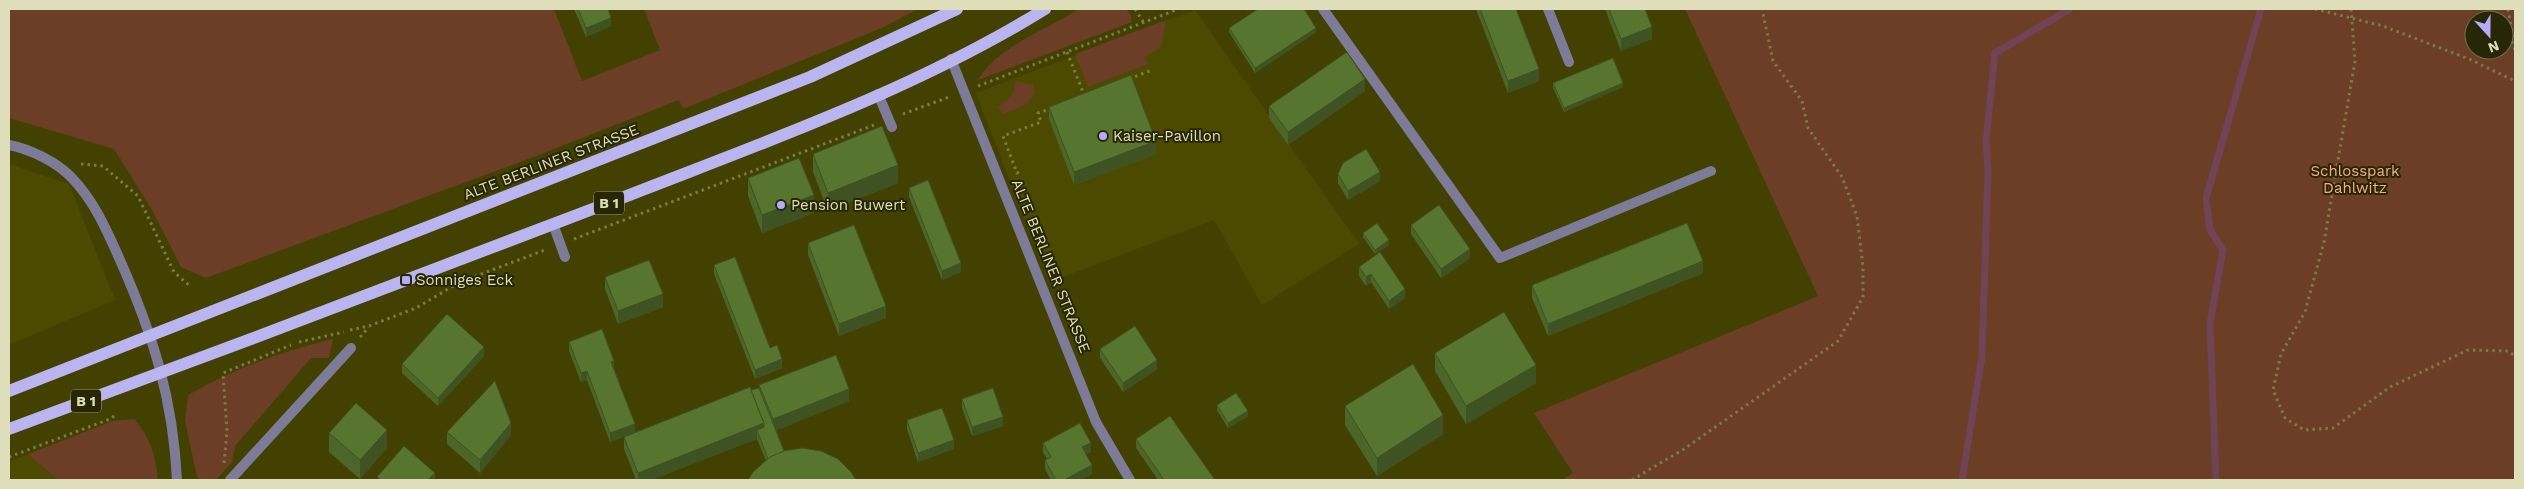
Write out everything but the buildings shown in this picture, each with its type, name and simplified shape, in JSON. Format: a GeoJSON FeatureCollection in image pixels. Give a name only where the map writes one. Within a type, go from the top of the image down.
{"type":"FeatureCollection","features":[{"type":"Feature","properties":{"kind":"main road","name":"ALTE BERLINER STRASSE"},"geometry":{"type":"LineString","coordinates":[[152,336],[810,77],[957,9]]}},
{"type":"Feature","properties":{"kind":"main road","name":"B 1"},"geometry":{"type":"LineString","coordinates":[[9,429],[162,373],[753,147],[878,94],[951,59],[1045,9]]}},
{"type":"Feature","properties":{"kind":"main road","name":"B 1"},"geometry":{"type":"LineString","coordinates":[[9,391],[152,336]]}},
{"type":"Feature","properties":{"kind":"street"},"geometry":{"type":"LineString","coordinates":[[1323,9],[1500,258],[1711,171]]}},
{"type":"Feature","properties":{"kind":"street"},"geometry":{"type":"LineString","coordinates":[[1548,9],[1569,62]]}},
{"type":"Feature","properties":{"kind":"street","name":"ALTE BERLINER STRASSE"},"geometry":{"type":"LineString","coordinates":[[951,59],[1096,422],[1130,480]]}},
{"type":"Feature","properties":{"kind":"street"},"geometry":{"type":"LineString","coordinates":[[878,94],[890,123]]}},
{"type":"Feature","properties":{"kind":"street"},"geometry":{"type":"LineString","coordinates":[[9,145],[48,160],[71,176],[90,199],[104,225],[152,336],[162,373],[176,459],[177,480]]}},
{"type":"Feature","properties":{"kind":"street"},"geometry":{"type":"LineString","coordinates":[[553,224],[564,256]]}},
{"type":"Feature","properties":{"kind":"street"},"geometry":{"type":"LineString","coordinates":[[230,480],[351,348]]}},
{"type":"Feature","properties":{"kind":"path"},"geometry":{"type":"LineString","coordinates":[[1135,9],[1144,23]]}},
{"type":"Feature","properties":{"kind":"path"},"geometry":{"type":"LineString","coordinates":[[1632,480],[1684,449],[1838,341],[1863,296],[1863,268],[1857,216],[1842,177],[1808,128],[1802,101],[1773,61],[1762,9]]}},
{"type":"Feature","properties":{"kind":"path"},"geometry":{"type":"LineString","coordinates":[[2315,9],[2351,16],[2383,26],[2469,59],[2515,81]]}},
{"type":"Feature","properties":{"kind":"path"},"geometry":{"type":"LineString","coordinates":[[2350,9],[2355,61],[2324,242],[2304,312],[2281,354],[2273,390],[2285,418],[2304,430],[2333,428],[2390,387],[2468,350],[2508,351],[2515,356]]}},
{"type":"Feature","properties":{"kind":"path"},"geometry":{"type":"LineString","coordinates":[[2508,9],[2515,51]]}},
{"type":"Feature","properties":{"kind":"path"},"geometry":{"type":"LineString","coordinates":[[222,472],[228,431],[223,372],[299,342],[369,326],[415,307],[460,282],[890,123],[965,91],[1176,10]]}},
{"type":"Feature","properties":{"kind":"path"},"geometry":{"type":"LineString","coordinates":[[1067,52],[1088,104]]}},
{"type":"Feature","properties":{"kind":"path"},"geometry":{"type":"LineString","coordinates":[[1126,80],[1152,70]]}},
{"type":"Feature","properties":{"kind":"path"},"geometry":{"type":"LineString","coordinates":[[1077,98],[1093,92]]}},
{"type":"Feature","properties":{"kind":"path"},"geometry":{"type":"LineString","coordinates":[[1019,172],[1017,172],[1003,136],[1041,122],[1038,113],[1061,104]]}},
{"type":"Feature","properties":{"kind":"path"},"geometry":{"type":"LineString","coordinates":[[48,160],[103,166],[138,196],[174,272],[191,287]]}},
{"type":"Feature","properties":{"kind":"path"},"geometry":{"type":"LineString","coordinates":[[9,457],[110,419],[117,414]]}},
{"type":"Feature","properties":{"kind":"shaded area"},"geometry":{"type":"Polygon","coordinates":[[[1195,10],[1359,244],[1262,305],[1214,220],[1049,282],[976,93],[1195,10]]]}},
{"type":"Feature","properties":{"kind":"shaded area"},"geometry":{"type":"Polygon","coordinates":[[[9,164],[69,184],[115,300],[9,345],[9,164]]]}},
{"type":"Feature","properties":{"kind":"shaded area"},"geometry":{"type":"Polygon","coordinates":[[[28,454],[58,480],[9,480],[9,462],[28,454]]]}},
{"type":"Feature","properties":{"kind":"green space"},"geometry":{"type":"Polygon","coordinates":[[[9,9],[554,9],[582,81],[660,50],[644,9],[918,9],[884,27],[683,109],[679,100],[523,161],[206,278],[181,267],[151,208],[114,149],[9,118],[9,9]]]}},
{"type":"Feature","properties":{"kind":"green space"},"geometry":{"type":"Polygon","coordinates":[[[1079,9],[1126,9],[1131,15],[1132,22],[978,80],[998,57],[1010,48],[1079,9]]]}},
{"type":"Feature","properties":{"kind":"green space","name":"Schlosspark Dahlwitz"},"geometry":{"type":"Polygon","coordinates":[[[1685,9],[2515,9],[2515,480],[1562,480],[1573,473],[1534,413],[1818,296],[1685,9]]]}},
{"type":"Feature","properties":{"kind":"green space"},"geometry":{"type":"Polygon","coordinates":[[[1166,20],[1161,47],[1144,58],[1148,64],[1088,87],[1075,54],[1166,20]]]}},
{"type":"Feature","properties":{"kind":"green space"},"geometry":{"type":"Polygon","coordinates":[[[1016,81],[1033,85],[1035,92],[1033,97],[1017,109],[1002,114],[998,106],[1007,101],[1013,94],[1016,81]]]}},
{"type":"Feature","properties":{"kind":"green space"},"geometry":{"type":"Polygon","coordinates":[[[333,339],[329,358],[311,358],[235,446],[232,462],[216,480],[202,480],[197,477],[185,421],[188,395],[223,377],[259,362],[333,339]]]}},
{"type":"Feature","properties":{"kind":"green space"},"geometry":{"type":"Polygon","coordinates":[[[134,419],[144,432],[151,447],[156,463],[158,480],[58,480],[28,454],[113,421],[134,419]]]}},
{"type":"Feature","properties":{"kind":"waterway"},"geometry":{"type":"LineString","coordinates":[[1962,480],[1982,356],[1988,170],[1986,141],[1995,53],[2070,9]]}},
{"type":"Feature","properties":{"kind":"waterway"},"geometry":{"type":"LineString","coordinates":[[2216,480],[2210,324],[2223,250],[2210,230],[2206,198],[2261,9]]}},
{"type":"Feature","properties":{"kind":"place","name":"Kaiser-Pavillon"},"geometry":{"type":"Point","coordinates":[1103,136]}},
{"type":"Feature","properties":{"kind":"place","name":"Pension Buwert"},"geometry":{"type":"Point","coordinates":[781,205]}},
{"type":"Feature","properties":{"kind":"place","name":"Sonniges Eck"},"geometry":{"type":"Point","coordinates":[406,280]}}]}
